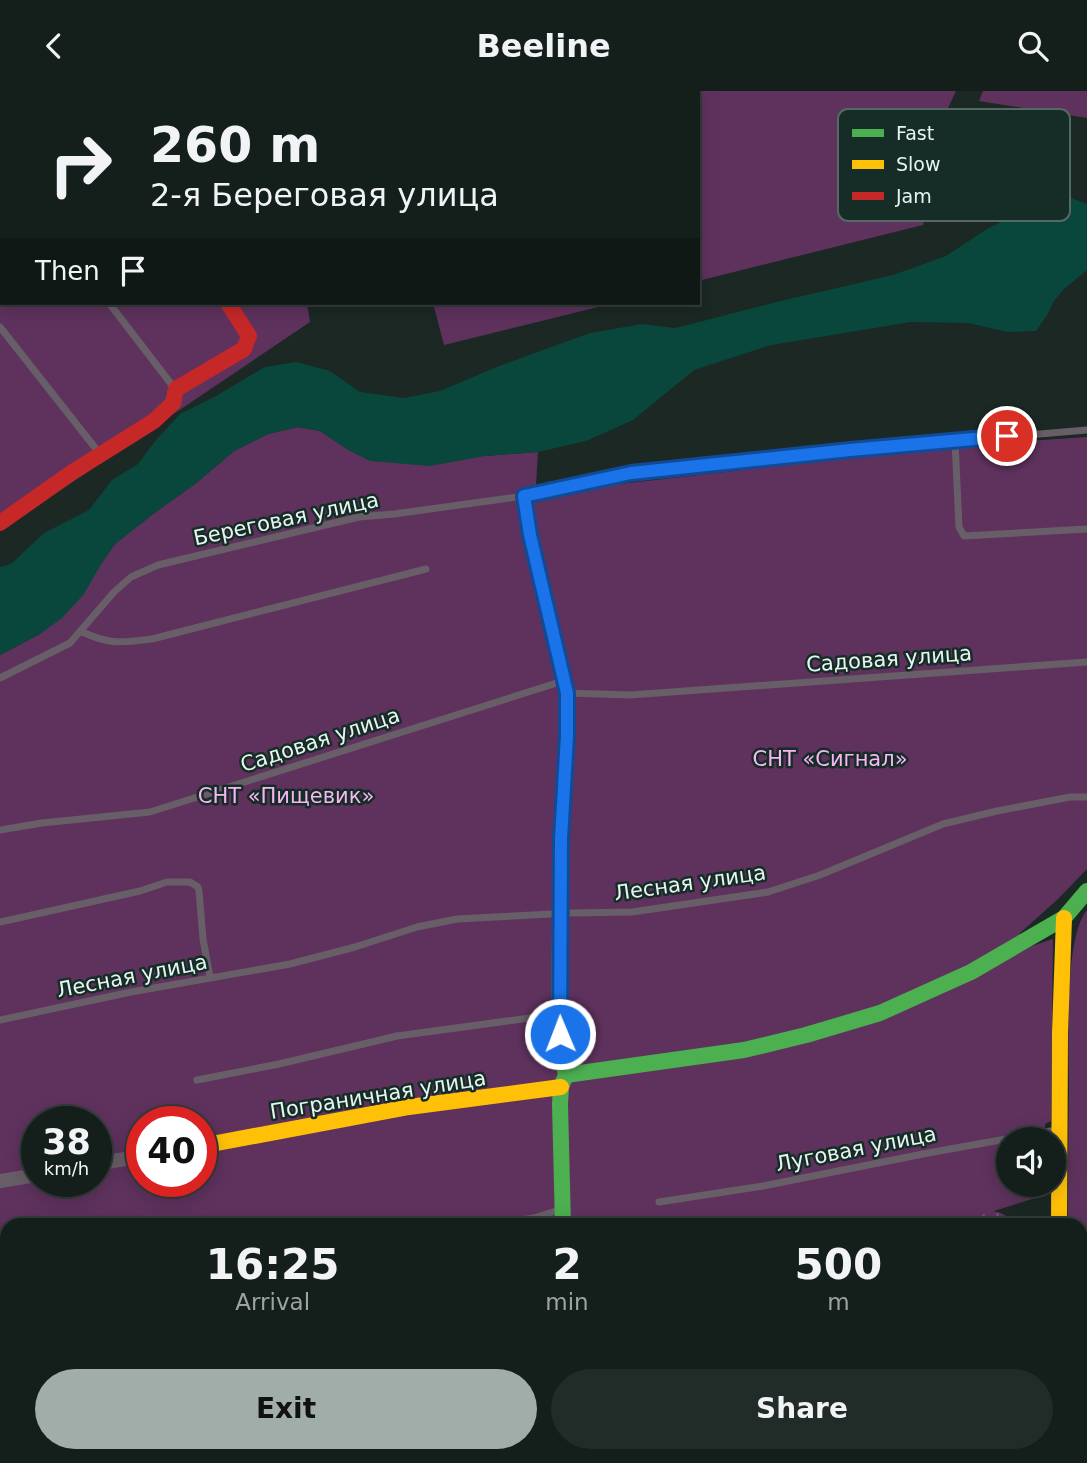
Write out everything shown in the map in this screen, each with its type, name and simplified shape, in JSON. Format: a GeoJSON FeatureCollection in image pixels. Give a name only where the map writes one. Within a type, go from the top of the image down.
{"type":"FeatureCollection","features":[{"type":"Feature","properties":{"kind":"street"},"geometry":{"type":"LineString","coordinates":[[0,523],[154,421],[173,403],[176,389],[244,349],[249,336],[229,305]]}},
{"type":"Feature","properties":{"kind":"street"},"geometry":{"type":"LineString","coordinates":[[524,496],[530,535],[565,687],[567,736],[561,839],[559,1014],[563,1081],[563,1217]]}},
{"type":"Feature","properties":{"kind":"street","name":"Пограничная улица"},"geometry":{"type":"LineString","coordinates":[[217,1143],[744,1050],[806,1035],[880,1013],[971,972],[1064,918],[1087,891]]}},
{"type":"Feature","properties":{"kind":"street"},"geometry":{"type":"LineString","coordinates":[[1060,1127],[1059,1044],[1064,918]]}},
{"type":"Feature","properties":{"kind":"street"},"geometry":{"type":"LineString","coordinates":[[0,1181],[21,1178]]}},
{"type":"Feature","properties":{"kind":"street"},"geometry":{"type":"LineString","coordinates":[[1059,1197],[1059,1218]]}},
{"type":"Feature","properties":{"kind":"lane"},"geometry":{"type":"LineString","coordinates":[[111,305],[176,389]]}},
{"type":"Feature","properties":{"kind":"lane"},"geometry":{"type":"LineString","coordinates":[[0,327],[101,454]]}},
{"type":"Feature","properties":{"kind":"lane","name":"Береговая улица"},"geometry":{"type":"LineString","coordinates":[[0,678],[70,643],[131,576],[158,565],[359,517],[394,515],[524,496],[631,473],[860,449],[1087,430]]}},
{"type":"Feature","properties":{"kind":"lane"},"geometry":{"type":"LineString","coordinates":[[955,441],[959,527],[964,536],[1087,529]]}},
{"type":"Feature","properties":{"kind":"lane"},"geometry":{"type":"LineString","coordinates":[[80,631],[100,640],[123,643],[152,639],[426,569]]}},
{"type":"Feature","properties":{"kind":"lane","name":"Садовая улица"},"geometry":{"type":"LineString","coordinates":[[0,830],[150,812],[565,687],[630,695],[1087,662]]}},
{"type":"Feature","properties":{"kind":"lane","name":"Лесная улица"},"geometry":{"type":"LineString","coordinates":[[0,1020],[210,977],[290,964],[417,927],[457,919],[632,912],[768,892],[820,875],[943,824],[1070,797],[1087,797]]}},
{"type":"Feature","properties":{"kind":"lane"},"geometry":{"type":"LineString","coordinates":[[0,922],[139,891],[167,882],[190,882],[198,887],[199,891],[203,939],[210,977]]}},
{"type":"Feature","properties":{"kind":"lane"},"geometry":{"type":"LineString","coordinates":[[197,1080],[397,1036],[559,1014]]}},
{"type":"Feature","properties":{"kind":"lane","name":"Луговая улица"},"geometry":{"type":"LineString","coordinates":[[659,1202],[763,1186],[996,1141]]}},
{"type":"Feature","properties":{"kind":"lane"},"geometry":{"type":"LineString","coordinates":[[534,1218],[563,1217]]}},
{"type":"Feature","properties":{"kind":"green space"},"geometry":{"type":"Polygon","coordinates":[[[700,91],[956,91],[948,109],[838,109],[838,221],[924,221],[923,225],[700,281],[700,91]]]}},
{"type":"Feature","properties":{"kind":"green space"},"geometry":{"type":"Polygon","coordinates":[[[983,91],[1087,91],[1087,118],[1070,115],[1070,109],[1030,109],[979,101],[983,91]]]}},
{"type":"Feature","properties":{"kind":"green space"},"geometry":{"type":"Polygon","coordinates":[[[0,305],[307,305],[310,322],[0,531],[0,305]]]}},
{"type":"Feature","properties":{"kind":"green space"},"geometry":{"type":"Polygon","coordinates":[[[434,305],[606,305],[444,345],[434,305]]]}},
{"type":"Feature","properties":{"kind":"green space"},"geometry":{"type":"Polygon","coordinates":[[[298,427],[320,431],[350,451],[485,456],[538,452],[535,501],[576,489],[951,446],[1087,437],[1087,869],[1019,934],[1023,949],[1053,939],[1051,1121],[1045,1124],[1045,1127],[996,1127],[996,1197],[1038,1197],[971,1218],[0,1218],[0,655],[40,634],[115,544],[234,451],[268,434],[298,427]]]}},
{"type":"Feature","properties":{"kind":"green space"},"geometry":{"type":"Polygon","coordinates":[[[1087,910],[1087,1218],[1068,1218],[1069,996],[1074,944],[1079,924],[1087,910]]]}},
{"type":"Feature","properties":{"kind":"green space"},"geometry":{"type":"Polygon","coordinates":[[[985,1209],[1009,1218],[944,1218],[985,1209]]]}},
{"type":"Feature","properties":{"kind":"shaded area"},"geometry":{"type":"Polygon","coordinates":[[[1070,197],[1087,204],[1087,270],[1063,290],[1036,331],[1007,332],[969,323],[911,322],[771,345],[694,370],[633,420],[586,441],[538,452],[485,456],[430,466],[370,461],[320,431],[298,427],[268,434],[234,451],[115,544],[84,594],[62,618],[40,634],[0,655],[0,567],[11,564],[44,533],[89,510],[112,480],[138,464],[180,414],[265,367],[296,362],[330,371],[360,392],[404,398],[440,391],[590,333],[642,324],[675,328],[893,275],[946,256],[1003,221],[1070,221],[1070,197]]]}},
{"type":"Feature","properties":{"kind":"traffic: fast"},"geometry":{"type":"LineString","coordinates":[[563,1218],[560,1104],[561,1087],[566,1075],[561,1053],[559,1014],[561,839],[566,748]]}},
{"type":"Feature","properties":{"kind":"traffic: fast"},"geometry":{"type":"LineString","coordinates":[[566,1075],[744,1050],[880,1013],[971,972],[1064,918],[1087,891]]}},
{"type":"Feature","properties":{"kind":"traffic: slow"},"geometry":{"type":"LineString","coordinates":[[1059,1218],[1064,918]]}},
{"type":"Feature","properties":{"kind":"traffic: slow"},"geometry":{"type":"LineString","coordinates":[[217,1143],[409,1107],[561,1087]]}},
{"type":"Feature","properties":{"kind":"traffic: jam"},"geometry":{"type":"LineString","coordinates":[[0,523],[71,473],[154,421],[173,403],[176,389],[244,349],[249,336],[229,305]]}},
{"type":"Feature","properties":{"kind":"traffic: jam"},"geometry":{"type":"LineString","coordinates":[[524,496],[530,535],[567,693],[566,748]]}},
{"type":"Feature","properties":{"kind":"route"},"geometry":{"type":"LineString","coordinates":[[560,1034],[561,839],[567,693],[530,535],[524,496],[631,473],[1007,436]]}},
{"type":"Feature","properties":{"kind":"park label","name":"СНТ «Сигнал»"},"geometry":{"type":"Point","coordinates":[830,759]}},
{"type":"Feature","properties":{"kind":"park label","name":"СНТ «Пищевик»"},"geometry":{"type":"Point","coordinates":[286,796]}}]}
